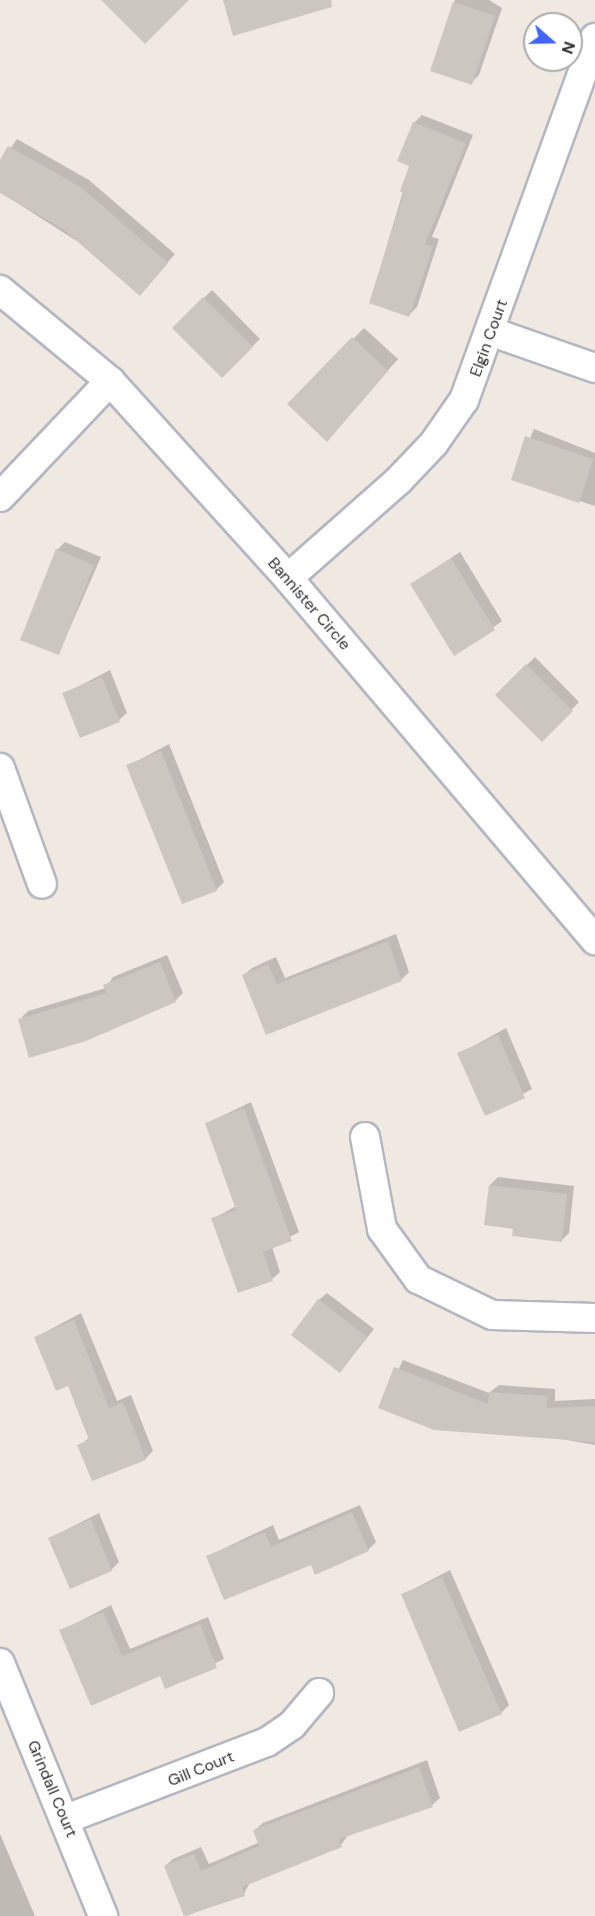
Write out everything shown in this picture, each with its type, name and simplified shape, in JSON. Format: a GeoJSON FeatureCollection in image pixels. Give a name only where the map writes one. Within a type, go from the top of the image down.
{"type":"FeatureCollection","features":[{"type":"Feature","properties":{"kind":"street","name":"Elgin Court"},"geometry":{"type":"LineString","coordinates":[[288,578],[434,443],[464,400],[492,332],[595,38]]}},
{"type":"Feature","properties":{"kind":"street","name":"Bannister Circle"},"geometry":{"type":"LineString","coordinates":[[0,290],[110,381],[288,578],[595,940]]}},
{"type":"Feature","properties":{"kind":"street"},"geometry":{"type":"LineString","coordinates":[[492,332],[595,368]]}},
{"type":"Feature","properties":{"kind":"street"},"geometry":{"type":"LineString","coordinates":[[0,497],[110,381]]}},
{"type":"Feature","properties":{"kind":"street"},"geometry":{"type":"LineString","coordinates":[[0,768],[42,884]]}},
{"type":"Feature","properties":{"kind":"street"},"geometry":{"type":"LineString","coordinates":[[365,1137],[382,1229],[418,1279],[492,1315],[595,1318]]}},
{"type":"Feature","properties":{"kind":"street","name":"Grindall Court"},"geometry":{"type":"LineString","coordinates":[[0,1663],[66,1819],[103,1916]]}},
{"type":"Feature","properties":{"kind":"street","name":"Gill Court"},"geometry":{"type":"LineString","coordinates":[[66,1819],[267,1742],[292,1725],[319,1693]]}},
{"type":"Feature","properties":{"kind":"building"},"geometry":{"type":"Polygon","coordinates":[[[101,0],[189,0],[145,44],[101,0]]]}},
{"type":"Feature","properties":{"kind":"building"},"geometry":{"type":"Polygon","coordinates":[[[223,0],[331,0],[332,7],[233,36],[223,0]]]}},
{"type":"Feature","properties":{"kind":"building"},"geometry":{"type":"Polygon","coordinates":[[[453,2],[495,16],[472,85],[430,71],[453,2]]]}},
{"type":"Feature","properties":{"kind":"building"},"geometry":{"type":"Polygon","coordinates":[[[413,122],[466,143],[425,244],[433,247],[409,317],[369,303],[404,193],[400,191],[409,166],[397,161],[413,122]]]}},
{"type":"Feature","properties":{"kind":"building"},"geometry":{"type":"Polygon","coordinates":[[[8,146],[82,188],[168,263],[140,296],[63,229],[0,193],[0,160],[8,146]]]}},
{"type":"Feature","properties":{"kind":"building"},"geometry":{"type":"Polygon","coordinates":[[[203,297],[253,347],[222,378],[172,328],[203,297]]]}},
{"type":"Feature","properties":{"kind":"building"},"geometry":{"type":"Polygon","coordinates":[[[352,337],[388,371],[327,442],[287,404],[352,337]]]}},
{"type":"Feature","properties":{"kind":"building"},"geometry":{"type":"Polygon","coordinates":[[[525,436],[593,459],[579,503],[511,480],[525,436]]]}},
{"type":"Feature","properties":{"kind":"building"},"geometry":{"type":"Polygon","coordinates":[[[56,549],[94,565],[59,655],[20,640],[56,549]]]}},
{"type":"Feature","properties":{"kind":"building"},"geometry":{"type":"Polygon","coordinates":[[[451,558],[495,630],[454,656],[410,584],[451,558]]]}},
{"type":"Feature","properties":{"kind":"building"},"geometry":{"type":"Polygon","coordinates":[[[526,664],[573,711],[542,742],[495,695],[526,664]]]}},
{"type":"Feature","properties":{"kind":"building"},"geometry":{"type":"Polygon","coordinates":[[[102,677],[120,722],[80,738],[62,693],[102,677]]]}},
{"type":"Feature","properties":{"kind":"building"},"geometry":{"type":"Polygon","coordinates":[[[161,751],[217,891],[182,904],[126,765],[161,751]]]}},
{"type":"Feature","properties":{"kind":"building"},"geometry":{"type":"Polygon","coordinates":[[[388,941],[402,981],[266,1035],[242,975],[268,964],[277,984],[388,941]]]}},
{"type":"Feature","properties":{"kind":"building"},"geometry":{"type":"Polygon","coordinates":[[[160,962],[176,1002],[86,1041],[29,1058],[18,1019],[107,993],[103,985],[160,962]]]}},
{"type":"Feature","properties":{"kind":"building"},"geometry":{"type":"Polygon","coordinates":[[[498,1035],[525,1098],[485,1116],[457,1053],[498,1035]]]}},
{"type":"Feature","properties":{"kind":"building"},"geometry":{"type":"Polygon","coordinates":[[[244,1108],[292,1241],[263,1252],[273,1281],[238,1293],[211,1218],[236,1210],[205,1123],[244,1108]]]}},
{"type":"Feature","properties":{"kind":"building"},"geometry":{"type":"Polygon","coordinates":[[[489,1185],[567,1194],[562,1242],[512,1236],[513,1229],[484,1225],[489,1185]]]}},
{"type":"Feature","properties":{"kind":"building"},"geometry":{"type":"Polygon","coordinates":[[[318,1299],[367,1337],[340,1373],[291,1335],[318,1299]]]}},
{"type":"Feature","properties":{"kind":"building"},"geometry":{"type":"Polygon","coordinates":[[[74,1320],[109,1408],[123,1402],[146,1460],[92,1481],[77,1445],[89,1440],[68,1386],[56,1391],[34,1337],[74,1320]]]}},
{"type":"Feature","properties":{"kind":"building"},"geometry":{"type":"Polygon","coordinates":[[[394,1367],[488,1404],[489,1392],[548,1396],[547,1408],[595,1406],[595,1442],[434,1430],[378,1408],[394,1367]]]}},
{"type":"Feature","properties":{"kind":"building"},"geometry":{"type":"Polygon","coordinates":[[[352,1512],[369,1551],[315,1575],[311,1565],[224,1600],[206,1556],[265,1532],[271,1547],[352,1512]]]}},
{"type":"Feature","properties":{"kind":"building"},"geometry":{"type":"Polygon","coordinates":[[[91,1519],[112,1571],[70,1589],[48,1538],[91,1519]]]}},
{"type":"Feature","properties":{"kind":"building"},"geometry":{"type":"Polygon","coordinates":[[[442,1577],[502,1714],[459,1732],[401,1594],[442,1577]]]}},
{"type":"Feature","properties":{"kind":"building"},"geometry":{"type":"Polygon","coordinates":[[[103,1612],[122,1656],[200,1624],[217,1668],[165,1689],[160,1676],[91,1706],[59,1630],[103,1612]]]}},
{"type":"Feature","properties":{"kind":"building"},"geometry":{"type":"Polygon","coordinates":[[[419,1767],[433,1807],[339,1839],[342,1847],[242,1887],[245,1896],[184,1916],[164,1866],[194,1854],[201,1871],[259,1846],[253,1830],[419,1767]]]}}]}
